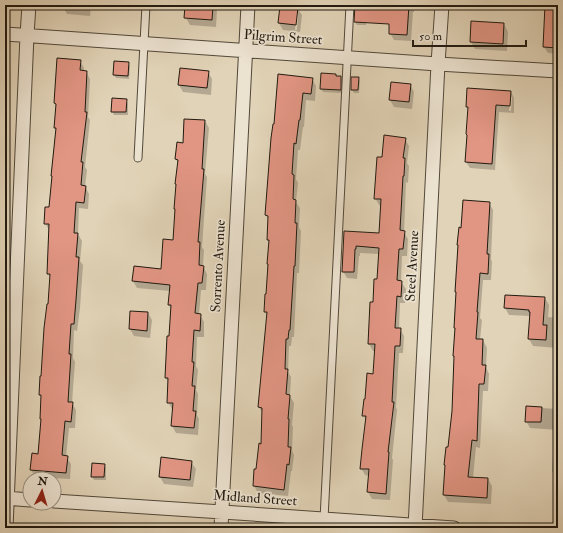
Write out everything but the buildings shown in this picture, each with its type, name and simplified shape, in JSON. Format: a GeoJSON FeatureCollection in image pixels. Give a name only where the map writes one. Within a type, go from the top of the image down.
{"type":"FeatureCollection","features":[{"type":"Feature","properties":{"kind":"street"},"geometry":{"type":"LineString","coordinates":[[6,528],[6,498],[29,5]]}},
{"type":"Feature","properties":{"kind":"street","name":"Sorrento Avenue"},"geometry":{"type":"LineString","coordinates":[[221,528],[248,5]]}},
{"type":"Feature","properties":{"kind":"street","name":"Steel Avenue"},"geometry":{"type":"LineString","coordinates":[[415,527],[442,5]]}},
{"type":"Feature","properties":{"kind":"street","name":"Pilgrim Street"},"geometry":{"type":"LineString","coordinates":[[5,34],[558,71]]}},
{"type":"Feature","properties":{"kind":"street"},"geometry":{"type":"LineString","coordinates":[[6,498],[22,499]]}},
{"type":"Feature","properties":{"kind":"street","name":"Midland Street"},"geometry":{"type":"LineString","coordinates":[[62,502],[324,519],[415,527],[454,528]]}},
{"type":"Feature","properties":{"kind":"lane"},"geometry":{"type":"LineString","coordinates":[[138,158],[146,5]]}},
{"type":"Feature","properties":{"kind":"lane"},"geometry":{"type":"LineString","coordinates":[[324,519],[350,5]]}}]}
